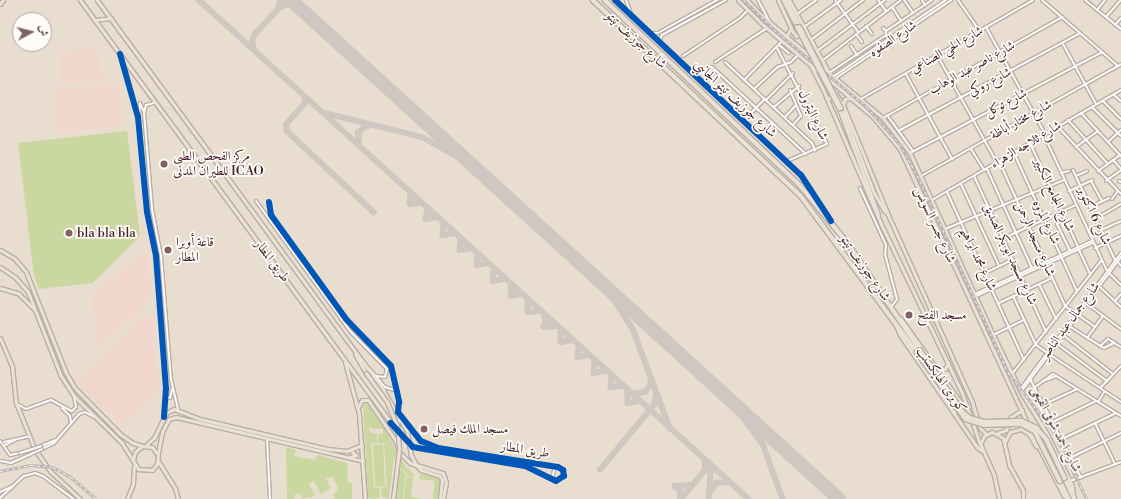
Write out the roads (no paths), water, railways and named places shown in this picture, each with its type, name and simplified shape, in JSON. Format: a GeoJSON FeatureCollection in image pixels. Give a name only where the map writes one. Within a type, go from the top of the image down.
{"type":"FeatureCollection","features":[{"type":"Feature","properties":{"kind":"highway","name":"شارع جوزيف تيتو"},"geometry":{"type":"LineString","coordinates":[[593,0],[796,191],[894,322]]}},
{"type":"Feature","properties":{"kind":"highway","name":"شارع جوزيف تيتو"},"geometry":{"type":"LineString","coordinates":[[605,0],[800,185],[831,221],[900,318]]}},
{"type":"Feature","properties":{"kind":"highway","name":"كوبرى الهايكستب"},"geometry":{"type":"LineString","coordinates":[[900,318],[966,416],[980,422],[1026,422],[1041,432],[1075,499]]}},
{"type":"Feature","properties":{"kind":"highway","name":"كوبرى الهايكستب"},"geometry":{"type":"LineString","coordinates":[[894,322],[966,419],[984,425],[1021,424],[1034,431],[1068,498]]}},
{"type":"Feature","properties":{"kind":"main road"},"geometry":{"type":"LineString","coordinates":[[0,4],[3,0]]}},
{"type":"Feature","properties":{"kind":"main road","name":"طريق المطار"},"geometry":{"type":"LineString","coordinates":[[80,0],[391,423]]}},
{"type":"Feature","properties":{"kind":"main road","name":"طريق المطار"},"geometry":{"type":"LineString","coordinates":[[97,0],[398,412]]}},
{"type":"Feature","properties":{"kind":"main road","name":"شارع جسر السويس"},"geometry":{"type":"LineString","coordinates":[[738,0],[782,42],[869,112],[896,143],[918,184],[959,278],[1031,431],[1064,496],[1068,498]]}},
{"type":"Feature","properties":{"kind":"main road","name":"شارع جسر السويس"},"geometry":{"type":"LineString","coordinates":[[747,0],[770,24],[883,118],[910,153],[993,335],[1020,391],[1047,434],[1069,481],[1073,495]]}},
{"type":"Feature","properties":{"kind":"main road"},"geometry":{"type":"LineString","coordinates":[[778,0],[791,28],[798,37],[803,33],[803,28]]}},
{"type":"Feature","properties":{"kind":"main road"},"geometry":{"type":"LineString","coordinates":[[783,0],[841,107],[881,227]]}},
{"type":"Feature","properties":{"kind":"main road"},"geometry":{"type":"LineString","coordinates":[[786,0],[797,26]]}},
{"type":"Feature","properties":{"kind":"main road"},"geometry":{"type":"LineString","coordinates":[[790,0],[796,15],[823,60],[829,73]]}},
{"type":"Feature","properties":{"kind":"main road"},"geometry":{"type":"LineString","coordinates":[[95,20],[110,18]]}},
{"type":"Feature","properties":{"kind":"main road"},"geometry":{"type":"LineString","coordinates":[[786,37],[791,28]]}},
{"type":"Feature","properties":{"kind":"main road"},"geometry":{"type":"LineString","coordinates":[[810,65],[828,100],[881,227],[948,363],[982,451],[994,475],[999,499]]}},
{"type":"Feature","properties":{"kind":"main road"},"geometry":{"type":"LineString","coordinates":[[828,100],[831,95],[836,94],[874,193],[889,217],[972,402],[980,428],[986,434],[998,434],[1006,430],[1011,417],[1022,410]]}},
{"type":"Feature","properties":{"kind":"main road"},"geometry":{"type":"LineString","coordinates":[[841,107],[845,99],[852,99]]}},
{"type":"Feature","properties":{"kind":"main road"},"geometry":{"type":"LineString","coordinates":[[869,112],[872,108]]}},
{"type":"Feature","properties":{"kind":"main road"},"geometry":{"type":"LineString","coordinates":[[918,184],[923,181]]}},
{"type":"Feature","properties":{"kind":"main road"},"geometry":{"type":"LineString","coordinates":[[921,192],[922,188],[927,188]]}},
{"type":"Feature","properties":{"kind":"main road"},"geometry":{"type":"LineString","coordinates":[[0,250],[14,258],[26,272],[66,373],[74,387],[120,434],[144,446],[155,449],[158,455]]}},
{"type":"Feature","properties":{"kind":"main road"},"geometry":{"type":"LineString","coordinates":[[0,266],[24,287],[37,314],[61,376],[74,396],[122,443],[140,470],[146,471],[154,468],[158,461],[160,434],[172,417],[363,461]]}},
{"type":"Feature","properties":{"kind":"main road"},"geometry":{"type":"LineString","coordinates":[[959,278],[966,274]]}},
{"type":"Feature","properties":{"kind":"main road"},"geometry":{"type":"LineString","coordinates":[[962,284],[968,280]]}},
{"type":"Feature","properties":{"kind":"main road"},"geometry":{"type":"LineString","coordinates":[[0,288],[13,290],[22,296],[37,314]]}},
{"type":"Feature","properties":{"kind":"main road","name":"شارع جوزيف تيتو"},"geometry":{"type":"LineString","coordinates":[[900,318],[938,368],[962,404],[959,411],[953,411]]}},
{"type":"Feature","properties":{"kind":"main road","name":"شارع جوزيف تيتو"},"geometry":{"type":"LineString","coordinates":[[894,322],[900,335],[982,451]]}},
{"type":"Feature","properties":{"kind":"main road"},"geometry":{"type":"LineString","coordinates":[[0,338],[11,362],[16,403],[29,436],[43,463],[80,499]]}},
{"type":"Feature","properties":{"kind":"main road"},"geometry":{"type":"LineString","coordinates":[[349,344],[366,373],[387,402],[397,425],[398,450],[393,499]]}},
{"type":"Feature","properties":{"kind":"main road"},"geometry":{"type":"LineString","coordinates":[[345,360],[358,407],[365,499]]}},
{"type":"Feature","properties":{"kind":"main road"},"geometry":{"type":"LineString","coordinates":[[938,368],[945,369],[948,363]]}},
{"type":"Feature","properties":{"kind":"main road"},"geometry":{"type":"LineString","coordinates":[[358,407],[362,400],[368,400],[395,440],[402,455],[424,472],[441,478],[440,499]]}},
{"type":"Feature","properties":{"kind":"main road"},"geometry":{"type":"LineString","coordinates":[[127,499],[133,484],[135,452],[154,438],[164,417],[170,410],[178,410],[200,418],[343,451],[354,452],[356,454],[346,457]]}},
{"type":"Feature","properties":{"kind":"main road"},"geometry":{"type":"LineString","coordinates":[[391,423],[399,423],[398,412]]}},
{"type":"Feature","properties":{"kind":"main road"},"geometry":{"type":"LineString","coordinates":[[398,412],[407,431],[411,455],[416,465],[443,473],[446,482],[443,499]]}},
{"type":"Feature","properties":{"kind":"main road"},"geometry":{"type":"LineString","coordinates":[[1031,431],[1038,430],[1041,424]]}},
{"type":"Feature","properties":{"kind":"main road"},"geometry":{"type":"LineString","coordinates":[[1004,443],[1010,432],[1021,429],[1029,434],[1041,451]]}},
{"type":"Feature","properties":{"kind":"main road"},"geometry":{"type":"LineString","coordinates":[[252,436],[253,431]]}},
{"type":"Feature","properties":{"kind":"main road"},"geometry":{"type":"LineString","coordinates":[[259,437],[261,432]]}},
{"type":"Feature","properties":{"kind":"main road"},"geometry":{"type":"LineString","coordinates":[[980,444],[986,434]]}},
{"type":"Feature","properties":{"kind":"main road"},"geometry":{"type":"LineString","coordinates":[[998,434],[1004,443],[1009,465],[1024,495],[1024,499]]}},
{"type":"Feature","properties":{"kind":"main road"},"geometry":{"type":"LineString","coordinates":[[1038,445],[1040,437],[1047,434]]}},
{"type":"Feature","properties":{"kind":"main road"},"geometry":{"type":"LineString","coordinates":[[343,451],[362,445]]}},
{"type":"Feature","properties":{"kind":"main road"},"geometry":{"type":"LineString","coordinates":[[158,461],[175,488],[178,499]]}},
{"type":"Feature","properties":{"kind":"street","name":"شارع جوزيف تيتو الجانبي"},"geometry":{"type":"LineString","coordinates":[[615,0],[787,161],[809,185],[831,221]]}},
{"type":"Feature","properties":{"kind":"street"},"geometry":{"type":"LineString","coordinates":[[626,0],[631,15]]}},
{"type":"Feature","properties":{"kind":"street"},"geometry":{"type":"LineString","coordinates":[[650,33],[660,32],[717,0]]}},
{"type":"Feature","properties":{"kind":"street"},"geometry":{"type":"LineString","coordinates":[[659,42],[662,35],[726,0]]}},
{"type":"Feature","properties":{"kind":"street"},"geometry":{"type":"LineString","coordinates":[[758,0],[770,24]]}},
{"type":"Feature","properties":{"kind":"street"},"geometry":{"type":"LineString","coordinates":[[796,15],[816,0]]}},
{"type":"Feature","properties":{"kind":"street"},"geometry":{"type":"LineString","coordinates":[[835,0],[853,24],[862,42]]}},
{"type":"Feature","properties":{"kind":"street"},"geometry":{"type":"LineString","coordinates":[[803,28],[841,0]]}},
{"type":"Feature","properties":{"kind":"street"},"geometry":{"type":"LineString","coordinates":[[811,40],[864,0]]}},
{"type":"Feature","properties":{"kind":"street"},"geometry":{"type":"LineString","coordinates":[[878,0],[886,11]]}},
{"type":"Feature","properties":{"kind":"street"},"geometry":{"type":"LineString","coordinates":[[817,51],[885,0]]}},
{"type":"Feature","properties":{"kind":"street"},"geometry":{"type":"LineString","coordinates":[[823,60],[902,0],[913,13]]}},
{"type":"Feature","properties":{"kind":"street"},"geometry":{"type":"LineString","coordinates":[[922,0],[925,5]]}},
{"type":"Feature","properties":{"kind":"street"},"geometry":{"type":"LineString","coordinates":[[829,73],[886,35],[886,32],[932,0]]}},
{"type":"Feature","properties":{"kind":"street","name":"شارع الصفوه"},"geometry":{"type":"LineString","coordinates":[[841,73],[946,0]]}},
{"type":"Feature","properties":{"kind":"street","name":"شارع الصفوه"},"geometry":{"type":"LineString","coordinates":[[835,77],[951,0]]}},
{"type":"Feature","properties":{"kind":"street"},"geometry":{"type":"LineString","coordinates":[[958,0],[980,31]]}},
{"type":"Feature","properties":{"kind":"street","name":"شارع الحي الصناعي"},"geometry":{"type":"LineString","coordinates":[[861,99],[1033,0]]}},
{"type":"Feature","properties":{"kind":"street"},"geometry":{"type":"LineString","coordinates":[[1042,0],[1102,52],[1120,65]]}},
{"type":"Feature","properties":{"kind":"street"},"geometry":{"type":"LineString","coordinates":[[1086,0],[1121,29]]}},
{"type":"Feature","properties":{"kind":"street"},"geometry":{"type":"LineString","coordinates":[[1097,10],[1105,0]]}},
{"type":"Feature","properties":{"kind":"street"},"geometry":{"type":"LineString","coordinates":[[1106,17],[1121,0]]}},
{"type":"Feature","properties":{"kind":"street"},"geometry":{"type":"LineString","coordinates":[[892,7],[901,21]]}},
{"type":"Feature","properties":{"kind":"street"},"geometry":{"type":"LineString","coordinates":[[683,56],[748,11]]}},
{"type":"Feature","properties":{"kind":"street","name":"شارع ناصر عبد الوهاب"},"geometry":{"type":"LineString","coordinates":[[883,118],[919,96],[1000,53],[1062,17]]}},
{"type":"Feature","properties":{"kind":"street"},"geometry":{"type":"LineString","coordinates":[[1115,25],[1121,18]]}},
{"type":"Feature","properties":{"kind":"street"},"geometry":{"type":"LineString","coordinates":[[866,26],[872,34]]}},
{"type":"Feature","properties":{"kind":"street"},"geometry":{"type":"LineString","coordinates":[[986,27],[1044,134],[1101,261],[1108,272],[1121,285]]}},
{"type":"Feature","properties":{"kind":"street"},"geometry":{"type":"LineString","coordinates":[[715,62],[767,28]]}},
{"type":"Feature","properties":{"kind":"street"},"geometry":{"type":"LineString","coordinates":[[883,28],[886,32]]}},
{"type":"Feature","properties":{"kind":"street","name":"شارع روكي"},"geometry":{"type":"LineString","coordinates":[[900,130],[1063,44],[1080,33]]}},
{"type":"Feature","properties":{"kind":"street"},"geometry":{"type":"LineString","coordinates":[[744,80],[782,42]]}},
{"type":"Feature","properties":{"kind":"street"},"geometry":{"type":"LineString","coordinates":[[1063,44],[1096,104]]}},
{"type":"Feature","properties":{"kind":"street"},"geometry":{"type":"LineString","coordinates":[[778,46],[789,53]]}},
{"type":"Feature","properties":{"kind":"street","name":"شارع البترول"},"geometry":{"type":"LineString","coordinates":[[778,46],[788,63],[827,144],[787,161]]}},
{"type":"Feature","properties":{"kind":"street"},"geometry":{"type":"LineString","coordinates":[[851,46],[857,55]]}},
{"type":"Feature","properties":{"kind":"street","name":"شارع توكل"},"geometry":{"type":"LineString","coordinates":[[910,153],[1102,52]]}},
{"type":"Feature","properties":{"kind":"street"},"geometry":{"type":"LineString","coordinates":[[120,54],[138,117],[147,216],[156,256],[166,396],[164,417]]}},
{"type":"Feature","properties":{"kind":"street"},"geometry":{"type":"LineString","coordinates":[[754,89],[778,67],[788,63],[798,55]]}},
{"type":"Feature","properties":{"kind":"street","name":"شارع مسجد الرحمن"},"geometry":{"type":"LineString","coordinates":[[937,55],[974,120],[984,141],[998,162],[1065,306]]}},
{"type":"Feature","properties":{"kind":"street"},"geometry":{"type":"LineString","coordinates":[[725,62],[812,143],[815,150]]}},
{"type":"Feature","properties":{"kind":"street","name":"شارع مختار أباظة"},"geometry":{"type":"LineString","coordinates":[[921,176],[1120,65]]}},
{"type":"Feature","properties":{"kind":"street"},"geometry":{"type":"LineString","coordinates":[[712,67],[806,154]]}},
{"type":"Feature","properties":{"kind":"street"},"geometry":{"type":"LineString","coordinates":[[743,121],[793,73]]}},
{"type":"Feature","properties":{"kind":"street"},"geometry":{"type":"LineString","coordinates":[[906,73],[952,159]]}},
{"type":"Feature","properties":{"kind":"street"},"geometry":{"type":"LineString","coordinates":[[774,108],[790,90],[799,86]]}},
{"type":"Feature","properties":{"kind":"street"},"geometry":{"type":"LineString","coordinates":[[790,90],[801,117],[793,125]]}},
{"type":"Feature","properties":{"kind":"street","name":"شارع ثلاجه الزهراء"},"geometry":{"type":"LineString","coordinates":[[932,200],[1121,90]]}},
{"type":"Feature","properties":{"kind":"street"},"geometry":{"type":"LineString","coordinates":[[1114,94],[1121,101]]}},
{"type":"Feature","properties":{"kind":"street"},"geometry":{"type":"LineString","coordinates":[[1103,101],[1121,119]]}},
{"type":"Feature","properties":{"kind":"street"},"geometry":{"type":"LineString","coordinates":[[138,117],[140,103],[144,113],[153,216],[161,256],[172,388],[178,410]]}},
{"type":"Feature","properties":{"kind":"street"},"geometry":{"type":"LineString","coordinates":[[144,113],[148,103],[156,104]]}},
{"type":"Feature","properties":{"kind":"street"},"geometry":{"type":"LineString","coordinates":[[785,118],[796,105]]}},
{"type":"Feature","properties":{"kind":"street"},"geometry":{"type":"LineString","coordinates":[[1092,107],[1121,136]]}},
{"type":"Feature","properties":{"kind":"street"},"geometry":{"type":"LineString","coordinates":[[1081,113],[1120,156],[1098,171]]}},
{"type":"Feature","properties":{"kind":"street"},"geometry":{"type":"LineString","coordinates":[[887,115],[900,130],[913,151]]}},
{"type":"Feature","properties":{"kind":"street"},"geometry":{"type":"LineString","coordinates":[[1068,120],[1108,164]]}},
{"type":"Feature","properties":{"kind":"street"},"geometry":{"type":"LineString","coordinates":[[1057,126],[1106,181],[1121,194]]}},
{"type":"Feature","properties":{"kind":"street"},"geometry":{"type":"LineString","coordinates":[[1108,142],[1121,130]]}},
{"type":"Feature","properties":{"kind":"street"},"geometry":{"type":"LineString","coordinates":[[1076,147],[1098,131]]}},
{"type":"Feature","properties":{"kind":"street","name":"شارع الجامع الكبير"},"geometry":{"type":"LineString","coordinates":[[1030,143],[1090,274]]}},
{"type":"Feature","properties":{"kind":"street"},"geometry":{"type":"LineString","coordinates":[[971,148],[985,170],[1003,205],[1032,268]]}},
{"type":"Feature","properties":{"kind":"street","name":"شارع المروه"},"geometry":{"type":"LineString","coordinates":[[1014,152],[1077,291]]}},
{"type":"Feature","properties":{"kind":"street"},"geometry":{"type":"LineString","coordinates":[[1106,181],[1121,170],[1113,160]]}},
{"type":"Feature","properties":{"kind":"street","name":"شارع 6 اكتوبر"},"geometry":{"type":"LineString","coordinates":[[1074,170],[1106,242],[1116,261],[1121,266]]}},
{"type":"Feature","properties":{"kind":"street"},"geometry":{"type":"LineString","coordinates":[[1061,173],[1069,171]]}},
{"type":"Feature","properties":{"kind":"street"},"geometry":{"type":"LineString","coordinates":[[1076,176],[1087,171]]}},
{"type":"Feature","properties":{"kind":"street","name":"شارع مسجد ابو بكر الصديق"},"geometry":{"type":"LineString","coordinates":[[974,176],[1046,332]]}},
{"type":"Feature","properties":{"kind":"street"},"geometry":{"type":"LineString","coordinates":[[945,229],[1064,180]]}},
{"type":"Feature","properties":{"kind":"street"},"geometry":{"type":"LineString","coordinates":[[1069,191],[1092,180],[1102,201]]}},
{"type":"Feature","properties":{"kind":"street"},"geometry":{"type":"LineString","coordinates":[[961,184],[999,266]]}},
{"type":"Feature","properties":{"kind":"street"},"geometry":{"type":"LineString","coordinates":[[860,188],[881,227],[886,245],[884,253],[897,298],[892,306]]}},
{"type":"Feature","properties":{"kind":"street","name":"شارع محمد ابراهيم"},"geometry":{"type":"LineString","coordinates":[[947,192],[1024,360]]}},
{"type":"Feature","properties":{"kind":"street"},"geometry":{"type":"LineString","coordinates":[[1112,199],[1118,192]]}},
{"type":"Feature","properties":{"kind":"street"},"geometry":{"type":"LineString","coordinates":[[1090,207],[1109,198]]}},
{"type":"Feature","properties":{"kind":"street"},"geometry":{"type":"LineString","coordinates":[[256,201],[343,321],[365,348],[387,369],[385,377],[376,376]]}},
{"type":"Feature","properties":{"kind":"street"},"geometry":{"type":"LineString","coordinates":[[269,202],[271,215],[346,319],[390,366],[397,391],[398,412]]}},
{"type":"Feature","properties":{"kind":"street"},"geometry":{"type":"LineString","coordinates":[[1095,219],[1121,204]]}},
{"type":"Feature","properties":{"kind":"street"},"geometry":{"type":"LineString","coordinates":[[1002,239],[1076,206]]}},
{"type":"Feature","properties":{"kind":"street"},"geometry":{"type":"LineString","coordinates":[[1101,230],[1121,221]]}},
{"type":"Feature","properties":{"kind":"street"},"geometry":{"type":"LineString","coordinates":[[1057,224],[1070,251]]}},
{"type":"Feature","properties":{"kind":"street"},"geometry":{"type":"LineString","coordinates":[[1095,248],[1121,236]]}},
{"type":"Feature","properties":{"kind":"street"},"geometry":{"type":"LineString","coordinates":[[1062,256],[1092,242]]}},
{"type":"Feature","properties":{"kind":"street"},"geometry":{"type":"LineString","coordinates":[[975,295],[1078,248]]}},
{"type":"Feature","properties":{"kind":"street","name":"شارع جمال عبد الناصر"},"geometry":{"type":"LineString","coordinates":[[1020,391],[1030,379],[1047,353],[1056,344],[1121,253]]}},
{"type":"Feature","properties":{"kind":"street","name":"شارع جمال عبد الناصر"},"geometry":{"type":"LineString","coordinates":[[1116,261],[1121,257]]}},
{"type":"Feature","properties":{"kind":"street"},"geometry":{"type":"LineString","coordinates":[[985,273],[1012,260]]}},
{"type":"Feature","properties":{"kind":"street"},"geometry":{"type":"LineString","coordinates":[[1012,374],[1101,261]]}},
{"type":"Feature","properties":{"kind":"street"},"geometry":{"type":"LineString","coordinates":[[1020,275],[1032,268],[1046,263]]}},
{"type":"Feature","properties":{"kind":"street","name":"شارع جمال عبد الناصر"},"geometry":{"type":"LineString","coordinates":[[1020,391],[1108,272]]}},
{"type":"Feature","properties":{"kind":"street"},"geometry":{"type":"LineString","coordinates":[[998,303],[1052,278]]}},
{"type":"Feature","properties":{"kind":"street"},"geometry":{"type":"LineString","coordinates":[[1040,284],[1056,319]]}},
{"type":"Feature","properties":{"kind":"street"},"geometry":{"type":"LineString","coordinates":[[1098,286],[1121,307]]}},
{"type":"Feature","properties":{"kind":"street"},"geometry":{"type":"LineString","coordinates":[[1115,301],[1121,294]]}},
{"type":"Feature","properties":{"kind":"street"},"geometry":{"type":"LineString","coordinates":[[1013,296],[1036,345],[1121,402]]}},
{"type":"Feature","properties":{"kind":"street"},"geometry":{"type":"LineString","coordinates":[[328,301],[331,298]]}},
{"type":"Feature","properties":{"kind":"street"},"geometry":{"type":"LineString","coordinates":[[1086,303],[1121,329]]}},
{"type":"Feature","properties":{"kind":"street"},"geometry":{"type":"LineString","coordinates":[[1065,306],[1095,327]]}},
{"type":"Feature","properties":{"kind":"street"},"geometry":{"type":"LineString","coordinates":[[1087,338],[1103,316]]}},
{"type":"Feature","properties":{"kind":"street"},"geometry":{"type":"LineString","coordinates":[[993,335],[1024,320]]}},
{"type":"Feature","properties":{"kind":"street"},"geometry":{"type":"LineString","coordinates":[[1069,326],[1106,349],[1116,344]]}},
{"type":"Feature","properties":{"kind":"street"},"geometry":{"type":"LineString","coordinates":[[1062,335],[1113,374]]}},
{"type":"Feature","properties":{"kind":"street"},"geometry":{"type":"LineString","coordinates":[[1100,346],[1108,339],[1121,347]]}},
{"type":"Feature","properties":{"kind":"street"},"geometry":{"type":"LineString","coordinates":[[1056,344],[1107,380]]}},
{"type":"Feature","properties":{"kind":"street"},"geometry":{"type":"LineString","coordinates":[[363,363],[368,365],[386,388],[397,391]]}},
{"type":"Feature","properties":{"kind":"street"},"geometry":{"type":"LineString","coordinates":[[1100,389],[1121,366]]}},
{"type":"Feature","properties":{"kind":"street"},"geometry":{"type":"LineString","coordinates":[[1035,387],[1050,374],[1056,376],[1121,416]]}},
{"type":"Feature","properties":{"kind":"street","name":"شارع احمد شوقى القيعى"},"geometry":{"type":"LineString","coordinates":[[1030,379],[1045,404],[1081,478]]}},
{"type":"Feature","properties":{"kind":"street"},"geometry":{"type":"LineString","coordinates":[[166,396],[170,398],[172,388]]}},
{"type":"Feature","properties":{"kind":"street"},"geometry":{"type":"LineString","coordinates":[[1045,404],[1077,388]]}},
{"type":"Feature","properties":{"kind":"street"},"geometry":{"type":"LineString","coordinates":[[1053,422],[1097,401],[1104,392]]}},
{"type":"Feature","properties":{"kind":"street"},"geometry":{"type":"LineString","coordinates":[[16,403],[26,409],[50,400],[71,411],[75,410],[74,396]]}},
{"type":"Feature","properties":{"kind":"street"},"geometry":{"type":"LineString","coordinates":[[61,407],[70,416],[71,424]]}},
{"type":"Feature","properties":{"kind":"street"},"geometry":{"type":"LineString","coordinates":[[1,460],[11,463],[42,450],[57,439],[83,412],[98,419]]}},
{"type":"Feature","properties":{"kind":"street","name":"طريق المطار"},"geometry":{"type":"LineString","coordinates":[[391,423],[410,446],[520,465],[558,481],[564,476],[563,470],[555,466],[440,448],[421,441],[398,412]]}},
{"type":"Feature","properties":{"kind":"street"},"geometry":{"type":"LineString","coordinates":[[1062,440],[1116,413]]}},
{"type":"Feature","properties":{"kind":"street"},"geometry":{"type":"LineString","coordinates":[[1095,423],[1115,464]]}},
{"type":"Feature","properties":{"kind":"street"},"geometry":{"type":"LineString","coordinates":[[1070,458],[1121,434]]}},
{"type":"Feature","properties":{"kind":"street"},"geometry":{"type":"LineString","coordinates":[[29,436],[2,443],[10,455],[20,454],[57,439]]}},
{"type":"Feature","properties":{"kind":"street"},"geometry":{"type":"LineString","coordinates":[[267,438],[270,499]]}},
{"type":"Feature","properties":{"kind":"street"},"geometry":{"type":"LineString","coordinates":[[451,454],[452,450]]}},
{"type":"Feature","properties":{"kind":"street"},"geometry":{"type":"LineString","coordinates":[[520,465],[521,461]]}},
{"type":"Feature","properties":{"kind":"street"},"geometry":{"type":"LineString","coordinates":[[1069,481],[1081,478],[1121,462]]}},
{"type":"Feature","properties":{"kind":"street"},"geometry":{"type":"LineString","coordinates":[[533,470],[538,464]]}},
{"type":"Feature","properties":{"kind":"street"},"geometry":{"type":"LineString","coordinates":[[552,479],[555,466]]}},
{"type":"Feature","properties":{"kind":"street"},"geometry":{"type":"LineString","coordinates":[[0,498],[26,475],[37,473],[73,499]]}},
{"type":"Feature","properties":{"kind":"street"},"geometry":{"type":"LineString","coordinates":[[0,492],[16,485]]}},
{"type":"Feature","properties":{"kind":"railway"},"geometry":{"type":"LineString","coordinates":[[744,0],[778,33],[867,107],[900,144],[923,186],[1008,372],[1054,432],[1087,499]]}},
{"type":"Feature","properties":{"kind":"railway"},"geometry":{"type":"LineString","coordinates":[[0,471],[31,465],[53,467],[71,477],[96,499]]}},
{"type":"Feature","properties":{"kind":"place","name":"مركز الفحص الطبى للطيران المدنى ICAO"},"geometry":{"type":"Point","coordinates":[164,164]}},
{"type":"Feature","properties":{"kind":"place","name":"bla bla bla"},"geometry":{"type":"Point","coordinates":[69,233]}},
{"type":"Feature","properties":{"kind":"place","name":"قاعة أوبرا المطار"},"geometry":{"type":"Point","coordinates":[168,250]}},
{"type":"Feature","properties":{"kind":"place","name":"مسجد الفتح"},"geometry":{"type":"Point","coordinates":[909,315]}},
{"type":"Feature","properties":{"kind":"place","name":"مسجد الملك فيصل"},"geometry":{"type":"Point","coordinates":[424,429]}}]}
